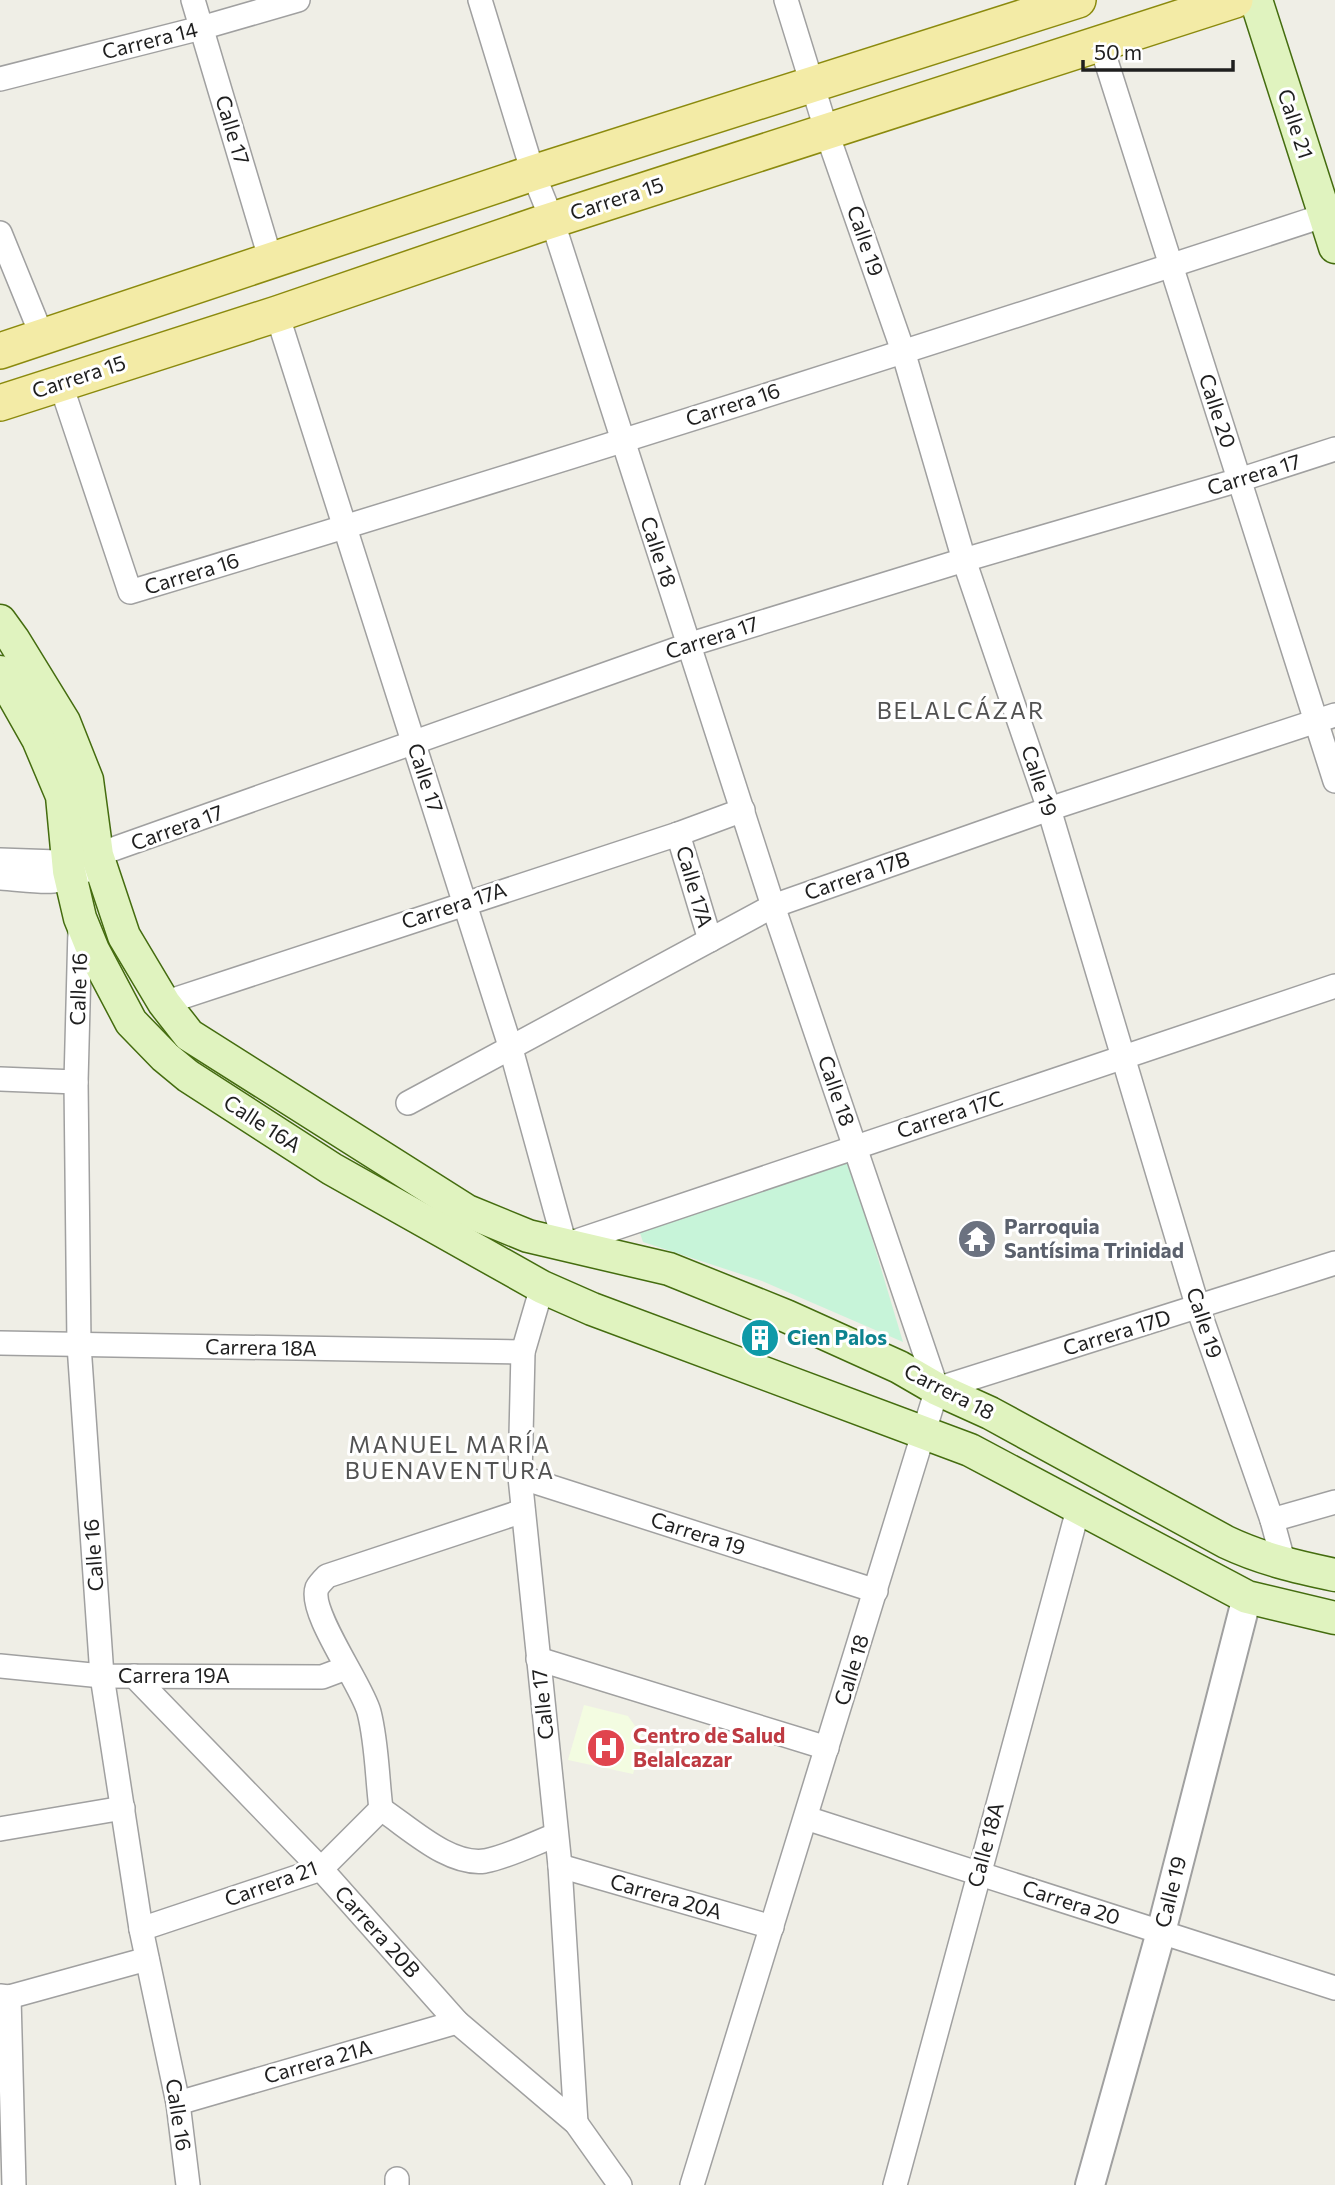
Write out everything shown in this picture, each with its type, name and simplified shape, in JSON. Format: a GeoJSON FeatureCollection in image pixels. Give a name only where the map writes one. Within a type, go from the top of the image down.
{"type":"FeatureCollection","features":[{"type":"Feature","properties":{"kind":"main road"},"geometry":{"type":"LineString","coordinates":[[0,351],[533,173],[1077,0]]}},
{"type":"Feature","properties":{"kind":"main road","name":"Carrera 15"},"geometry":{"type":"LineString","coordinates":[[0,403],[277,314],[552,220],[1235,0]]}},
{"type":"Feature","properties":{"kind":"main road","name":"Calle 21"},"geometry":{"type":"LineString","coordinates":[[1256,0],[1330,214],[1335,247]]}},
{"type":"Feature","properties":{"kind":"main road"},"geometry":{"type":"LineString","coordinates":[[0,621],[64,722],[87,780],[78,865]]}},
{"type":"Feature","properties":{"kind":"main road"},"geometry":{"type":"LineString","coordinates":[[0,672],[38,739],[62,796],[78,865]]}},
{"type":"Feature","properties":{"kind":"main road","name":"Calle 16A"},"geometry":{"type":"LineString","coordinates":[[78,865],[80,918],[93,950],[131,1022],[180,1069],[332,1169],[542,1287]]}},
{"type":"Feature","properties":{"kind":"main road","name":"Calle 16A"},"geometry":{"type":"LineString","coordinates":[[78,865],[164,1003],[189,1035],[467,1211],[499,1226],[565,1245]]}},
{"type":"Feature","properties":{"kind":"main road","name":"Carrera 18"},"geometry":{"type":"LineString","coordinates":[[565,1245],[636,1260],[680,1274],[811,1327],[990,1413],[1253,1555],[1284,1564],[1330,1571]]}},
{"type":"Feature","properties":{"kind":"main road","name":"Carrera 18"},"geometry":{"type":"LineString","coordinates":[[542,1287],[604,1314],[971,1450],[1255,1600],[1335,1618]]}},
{"type":"Feature","properties":{"kind":"street","name":"Calle 17"},"geometry":{"type":"LineString","coordinates":[[193,0],[271,261]]}},
{"type":"Feature","properties":{"kind":"street","name":"Carrera 14"},"geometry":{"type":"LineString","coordinates":[[0,79],[299,0]]}},
{"type":"Feature","properties":{"kind":"street","name":"Calle 18"},"geometry":{"type":"LineString","coordinates":[[480,0],[533,173],[552,220],[773,905],[937,1389],[692,2185]]}},
{"type":"Feature","properties":{"kind":"street","name":"Calle 19"},"geometry":{"type":"LineString","coordinates":[[786,0],[827,131],[903,351],[964,560],[1049,809],[1198,1308],[1272,1520],[1284,1564]]}},
{"type":"Feature","properties":{"kind":"street","name":"Calle 20"},"geometry":{"type":"LineString","coordinates":[[1100,42],[1239,481],[1325,718],[1335,780]]}},
{"type":"Feature","properties":{"kind":"street","name":"Carrera 16"},"geometry":{"type":"LineString","coordinates":[[60,382],[130,592],[622,440],[1171,267],[1330,214]]}},
{"type":"Feature","properties":{"kind":"street"},"geometry":{"type":"LineString","coordinates":[[0,233],[42,336]]}},
{"type":"Feature","properties":{"kind":"street","name":"Calle 17"},"geometry":{"type":"LineString","coordinates":[[277,314],[511,1049],[565,1245]]}},
{"type":"Feature","properties":{"kind":"street","name":"Carrera 17"},"geometry":{"type":"LineString","coordinates":[[0,878],[58,880],[78,865],[688,645],[964,560],[1239,481],[1335,449]]}},
{"type":"Feature","properties":{"kind":"street","name":"Carrera 17B"},"geometry":{"type":"LineString","coordinates":[[408,1103],[773,905],[1049,809],[1325,718]]}},
{"type":"Feature","properties":{"kind":"street","name":"Carrera 17A"},"geometry":{"type":"LineString","coordinates":[[164,1003],[464,902],[678,834],[743,810]]}},
{"type":"Feature","properties":{"kind":"street","name":"Calle 17A"},"geometry":{"type":"LineString","coordinates":[[678,834],[710,940]]}},
{"type":"Feature","properties":{"kind":"street","name":"Carrera 17"},"geometry":{"type":"LineString","coordinates":[[0,860],[78,865]]}},
{"type":"Feature","properties":{"kind":"street","name":"Calle 16"},"geometry":{"type":"LineString","coordinates":[[80,918],[76,1082],[79,1345],[102,1676],[141,1929],[178,2103],[188,2185]]}},
{"type":"Feature","properties":{"kind":"street","name":"Carrera 17C"},"geometry":{"type":"LineString","coordinates":[[565,1245],[1335,985]]}},
{"type":"Feature","properties":{"kind":"street"},"geometry":{"type":"LineString","coordinates":[[0,1079],[76,1082]]}},
{"type":"Feature","properties":{"kind":"street","name":"Carrera 17D"},"geometry":{"type":"LineString","coordinates":[[937,1389],[1335,1263]]}},
{"type":"Feature","properties":{"kind":"street","name":"Calle 17"},"geometry":{"type":"LineString","coordinates":[[542,1287],[523,1352],[520,1477],[560,1866],[576,2123]]}},
{"type":"Feature","properties":{"kind":"street","name":"Carrera 18A"},"geometry":{"type":"LineString","coordinates":[[0,1343],[523,1352]]}},
{"type":"Feature","properties":{"kind":"street","name":"Carrera 19"},"geometry":{"type":"LineString","coordinates":[[520,1477],[876,1591]]}},
{"type":"Feature","properties":{"kind":"street"},"geometry":{"type":"LineString","coordinates":[[1272,1520],[1335,1502]]}},
{"type":"Feature","properties":{"kind":"street","name":"Calle 18A"},"geometry":{"type":"LineString","coordinates":[[895,2185],[1079,1506]]}},
{"type":"Feature","properties":{"kind":"street"},"geometry":{"type":"LineString","coordinates":[[523,1511],[327,1576],[317,1588],[316,1602],[369,1712],[381,1809],[450,1856],[468,1861],[487,1860],[556,1835]]}},
{"type":"Feature","properties":{"kind":"street","name":"Calle 19"},"geometry":{"type":"LineString","coordinates":[[1090,2185],[1255,1600]]}},
{"type":"Feature","properties":{"kind":"street","name":"Carrera 18"},"geometry":{"type":"LineString","coordinates":[[1255,1600],[1335,1631]]}},
{"type":"Feature","properties":{"kind":"street"},"geometry":{"type":"LineString","coordinates":[[538,1659],[827,1748]]}},
{"type":"Feature","properties":{"kind":"street","name":"Carrera 19A"},"geometry":{"type":"LineString","coordinates":[[0,1666],[102,1676],[322,1677],[346,1668]]}},
{"type":"Feature","properties":{"kind":"street","name":"Carrera 20B"},"geometry":{"type":"LineString","coordinates":[[134,1676],[321,1869],[457,2022],[576,2123],[620,2185]]}},
{"type":"Feature","properties":{"kind":"street"},"geometry":{"type":"LineString","coordinates":[[0,1829],[123,1808]]}},
{"type":"Feature","properties":{"kind":"street","name":"Carrera 21"},"geometry":{"type":"LineString","coordinates":[[141,1929],[321,1869],[381,1809]]}},
{"type":"Feature","properties":{"kind":"street","name":"Carrera 20"},"geometry":{"type":"LineString","coordinates":[[806,1818],[1335,1988]]}},
{"type":"Feature","properties":{"kind":"street","name":"Carrera 20A"},"geometry":{"type":"LineString","coordinates":[[560,1866],[772,1927]]}},
{"type":"Feature","properties":{"kind":"street"},"geometry":{"type":"LineString","coordinates":[[14,2185],[4,1996],[147,1959]]}},
{"type":"Feature","properties":{"kind":"street","name":"Carrera 21A"},"geometry":{"type":"LineString","coordinates":[[178,2103],[457,2022]]}},
{"type":"Feature","properties":{"kind":"shaded area"},"geometry":{"type":"Polygon","coordinates":[[[847,1155],[903,1342],[762,1281],[643,1242],[638,1227],[847,1155]]]}},
{"type":"Feature","properties":{"kind":"shaded area","name":"Centro de Salud Belalcazar"},"geometry":{"type":"Polygon","coordinates":[[[584,1705],[628,1716],[643,1737],[633,1774],[568,1760],[584,1705]]]}},
{"type":"Feature","properties":{"kind":"place","name":"Parroquia Santísima Trinidad"},"geometry":{"type":"Point","coordinates":[977,1239]}},
{"type":"Feature","properties":{"kind":"place","name":"Cien Palos"},"geometry":{"type":"Point","coordinates":[760,1338]}},
{"type":"Feature","properties":{"kind":"place","name":"Centro de Salud Belalcazar"},"geometry":{"type":"Point","coordinates":[606,1748]}},
{"type":"Feature","properties":{"kind":"district","name":"BELALCÁZAR"},"geometry":{"type":"Point","coordinates":[961,711]}},
{"type":"Feature","properties":{"kind":"district","name":"MANUEL MARÍA BUENAVENTURA"},"geometry":{"type":"Point","coordinates":[450,1458]}}]}
